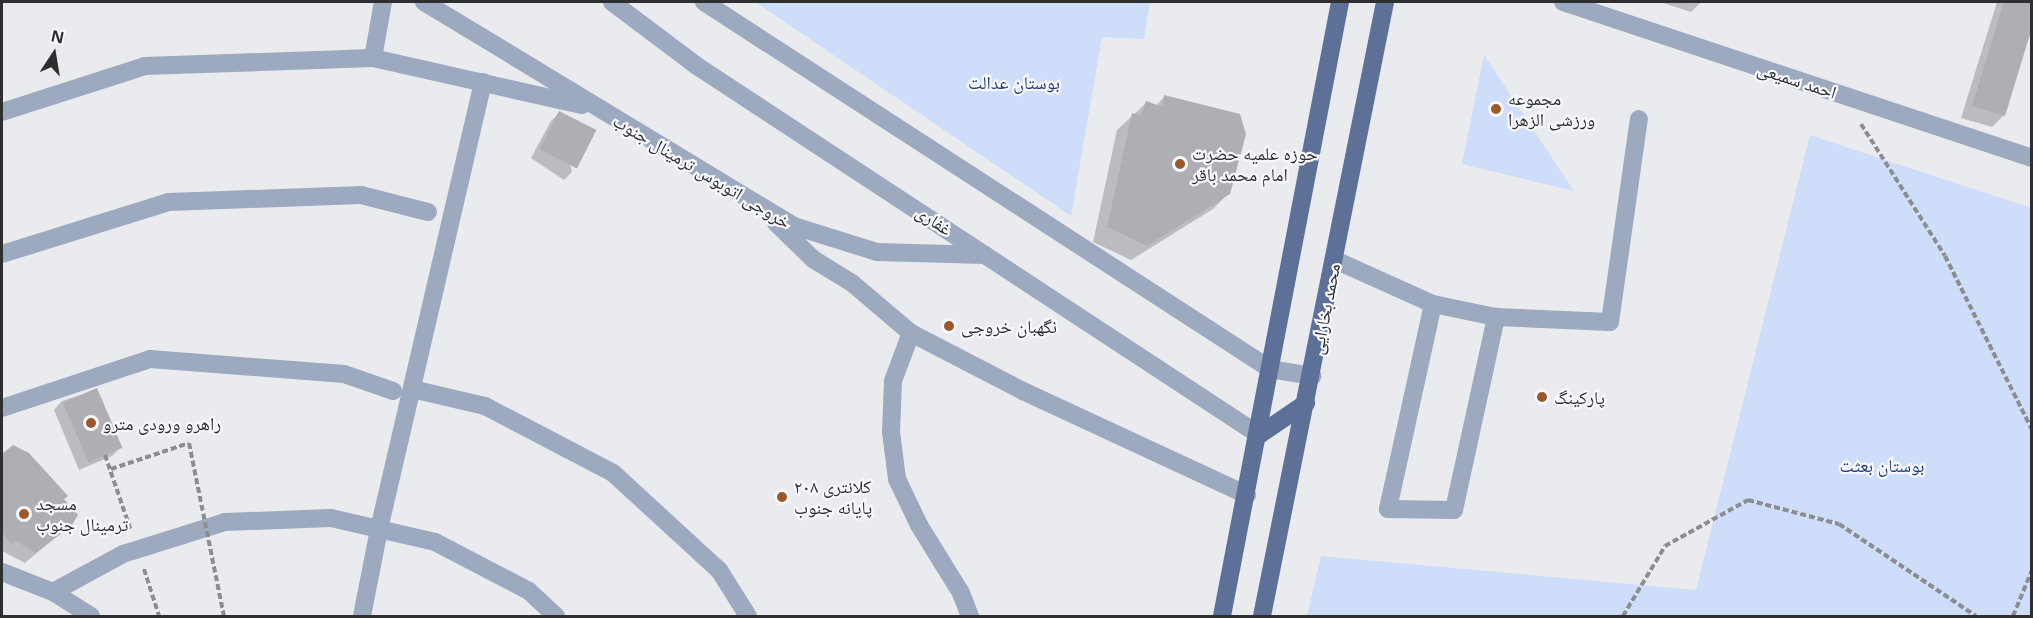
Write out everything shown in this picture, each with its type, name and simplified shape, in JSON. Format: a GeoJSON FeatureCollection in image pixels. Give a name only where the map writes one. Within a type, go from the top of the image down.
{"type":"FeatureCollection","features":[{"type":"Feature","properties":{"kind":"main road"},"geometry":{"type":"LineString","coordinates":[[1222,616],[1259,435],[1340,2]]}},
{"type":"Feature","properties":{"kind":"main road","name":"محمد بخارایی"},"geometry":{"type":"LineString","coordinates":[[1262,616],[1312,376],[1385,2]]}},
{"type":"Feature","properties":{"kind":"main road"},"geometry":{"type":"LineString","coordinates":[[1259,435],[1306,403]]}},
{"type":"Feature","properties":{"kind":"street"},"geometry":{"type":"LineString","coordinates":[[373,57],[382,2]]}},
{"type":"Feature","properties":{"kind":"street","name":"خروجی اتوبوس ترمینال جنوب"},"geometry":{"type":"LineString","coordinates":[[424,2],[595,108],[794,226],[877,252],[987,255]]}},
{"type":"Feature","properties":{"kind":"street","name":"غفاری"},"geometry":{"type":"LineString","coordinates":[[612,2],[697,66],[1259,435]]}},
{"type":"Feature","properties":{"kind":"street"},"geometry":{"type":"LineString","coordinates":[[704,2],[724,8],[1270,369],[1312,376]]}},
{"type":"Feature","properties":{"kind":"street","name":"احمد سمیعی"},"geometry":{"type":"LineString","coordinates":[[1563,2],[2031,158]]}},
{"type":"Feature","properties":{"kind":"street"},"geometry":{"type":"LineString","coordinates":[[2,112],[146,66],[373,57],[595,108]]}},
{"type":"Feature","properties":{"kind":"street"},"geometry":{"type":"LineString","coordinates":[[362,616],[379,529],[483,82]]}},
{"type":"Feature","properties":{"kind":"street"},"geometry":{"type":"LineString","coordinates":[[1335,260],[1433,304],[1496,317],[1610,322],[1639,119]]}},
{"type":"Feature","properties":{"kind":"street"},"geometry":{"type":"LineString","coordinates":[[2,254],[169,202],[361,195],[428,212]]}},
{"type":"Feature","properties":{"kind":"street"},"geometry":{"type":"LineString","coordinates":[[755,203],[813,258],[852,284],[911,333],[1023,391],[1247,495]]}},
{"type":"Feature","properties":{"kind":"street"},"geometry":{"type":"LineString","coordinates":[[1433,304],[1388,509],[1454,510],[1496,317]]}},
{"type":"Feature","properties":{"kind":"street"},"geometry":{"type":"LineString","coordinates":[[911,333],[893,381],[891,432],[897,479],[919,525],[961,593],[970,616]]}},
{"type":"Feature","properties":{"kind":"street"},"geometry":{"type":"LineString","coordinates":[[2,408],[150,359],[344,374],[393,391]]}},
{"type":"Feature","properties":{"kind":"street"},"geometry":{"type":"LineString","coordinates":[[412,389],[485,406],[613,473],[718,570],[748,616]]}},
{"type":"Feature","properties":{"kind":"street"},"geometry":{"type":"LineString","coordinates":[[53,592],[123,554],[225,522],[331,518],[435,542],[529,591],[556,616]]}},
{"type":"Feature","properties":{"kind":"street"},"geometry":{"type":"LineString","coordinates":[[2,572],[53,592],[91,616]]}},
{"type":"Feature","properties":{"kind":"path"},"geometry":{"type":"LineString","coordinates":[[1843,95],[1945,256],[2031,430]]}},
{"type":"Feature","properties":{"kind":"path"},"geometry":{"type":"LineString","coordinates":[[111,469],[189,442],[224,616]]}},
{"type":"Feature","properties":{"kind":"path"},"geometry":{"type":"LineString","coordinates":[[1623,616],[1665,546],[1748,500],[1839,524],[1976,616]]}},
{"type":"Feature","properties":{"kind":"path"},"geometry":{"type":"LineString","coordinates":[[2013,616],[2031,570]]}},
{"type":"Feature","properties":{"kind":"green space","name":"بوستان عدالت"},"geometry":{"type":"Polygon","coordinates":[[[755,2],[1150,2],[1144,39],[1102,37],[1071,216],[755,2]]]}},
{"type":"Feature","properties":{"kind":"green space","name":"مجموعه ورزشی الزهرا"},"geometry":{"type":"Polygon","coordinates":[[[1484,55],[1574,191],[1462,164],[1484,55]]]}},
{"type":"Feature","properties":{"kind":"green space","name":"بوستان بعثت"},"geometry":{"type":"Polygon","coordinates":[[[1810,135],[2031,208],[2031,616],[1307,616],[1321,556],[1696,590],[1810,135]]]}},
{"type":"Feature","properties":{"kind":"building"},"geometry":{"type":"Polygon","coordinates":[[[2004,2],[2031,2],[2031,31],[2005,116],[1972,106],[2004,2]]]}},
{"type":"Feature","properties":{"kind":"building","name":"حوزه علمیه حضرت امام محمد باقر"},"geometry":{"type":"Polygon","coordinates":[[[1164,95],[1240,114],[1246,134],[1230,194],[1147,246],[1107,227],[1132,113],[1141,116],[1146,101],[1163,107],[1164,95]]]}},
{"type":"Feature","properties":{"kind":"building"},"geometry":{"type":"Polygon","coordinates":[[[559,111],[596,130],[577,168],[539,149],[559,111]]]}},
{"type":"Feature","properties":{"kind":"building","name":"راهرو ورودی مترو"},"geometry":{"type":"Polygon","coordinates":[[[97,388],[122,448],[88,462],[63,402],[97,388]]]}},
{"type":"Feature","properties":{"kind":"building","name":"مسجد ترمینال جنوب"},"geometry":{"type":"Polygon","coordinates":[[[13,445],[29,453],[68,496],[64,499],[78,515],[72,525],[36,553],[15,540],[11,544],[2,532],[2,454],[13,445]]]}},
{"type":"Feature","properties":{"kind":"place","name":"مجموعه ورزشی الزهرا"},"geometry":{"type":"Point","coordinates":[1496,109]}},
{"type":"Feature","properties":{"kind":"place","name":"حوزه علمیه حضرت امام محمد باقر"},"geometry":{"type":"Point","coordinates":[1180,164]}},
{"type":"Feature","properties":{"kind":"place","name":"نگهبان خروجی"},"geometry":{"type":"Point","coordinates":[949,326]}},
{"type":"Feature","properties":{"kind":"place","name":"پارکینگ"},"geometry":{"type":"Point","coordinates":[1542,397]}},
{"type":"Feature","properties":{"kind":"place","name":"راهرو ورودی مترو"},"geometry":{"type":"Point","coordinates":[91,423]}},
{"type":"Feature","properties":{"kind":"place","name":"کلانتری ۲۰۸ پایانه جنوب"},"geometry":{"type":"Point","coordinates":[782,497]}},
{"type":"Feature","properties":{"kind":"place","name":"مسجد ترمینال جنوب"},"geometry":{"type":"Point","coordinates":[24,514]}}]}
